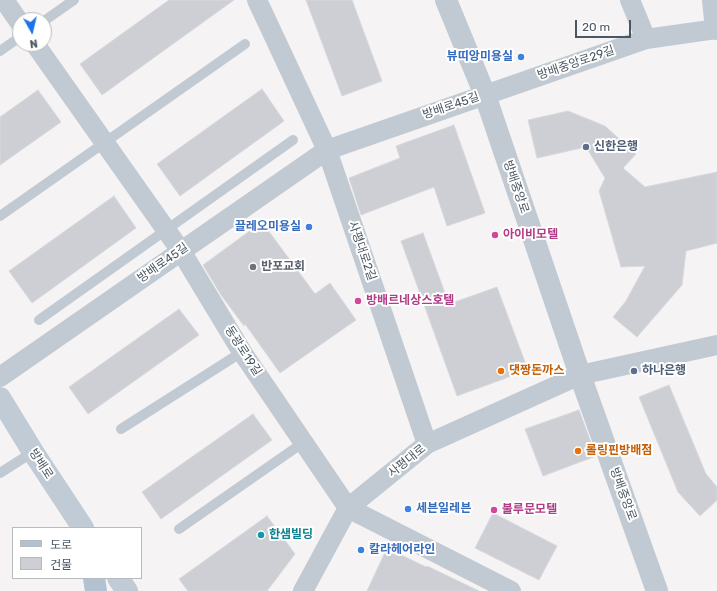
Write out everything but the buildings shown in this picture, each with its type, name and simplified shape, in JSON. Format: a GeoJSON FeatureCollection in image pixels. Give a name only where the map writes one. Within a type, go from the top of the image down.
{"type":"FeatureCollection","features":[{"type":"Feature","properties":{"kind":"main road","name":"방배로"},"geometry":{"type":"LineString","coordinates":[[0,398],[81,527]]}},
{"type":"Feature","properties":{"kind":"main road"},"geometry":{"type":"LineString","coordinates":[[94,579],[96,591]]}},
{"type":"Feature","properties":{"kind":"main road"},"geometry":{"type":"LineString","coordinates":[[119,579],[127,591]]}},
{"type":"Feature","properties":{"kind":"street"},"geometry":{"type":"LineString","coordinates":[[4,0],[12,12]]}},
{"type":"Feature","properties":{"kind":"street"},"geometry":{"type":"LineString","coordinates":[[257,0],[327,150]]}},
{"type":"Feature","properties":{"kind":"street","name":"방배중앙로"},"geometry":{"type":"LineString","coordinates":[[446,0],[484,95],[580,375],[657,591]]}},
{"type":"Feature","properties":{"kind":"street"},"geometry":{"type":"LineString","coordinates":[[630,0],[646,39]]}},
{"type":"Feature","properties":{"kind":"street"},"geometry":{"type":"LineString","coordinates":[[712,0],[716,29]]}},
{"type":"Feature","properties":{"kind":"street","name":"방배중앙로29길"},"geometry":{"type":"LineString","coordinates":[[484,95],[646,39],[716,29]]}},
{"type":"Feature","properties":{"kind":"street","name":"동광로19길"},"geometry":{"type":"LineString","coordinates":[[41,52],[181,251],[242,352],[348,508],[511,591]]}},
{"type":"Feature","properties":{"kind":"street","name":"방배로45길"},"geometry":{"type":"LineString","coordinates":[[0,377],[327,150],[484,95]]}},
{"type":"Feature","properties":{"kind":"street","name":"사평대로2길"},"geometry":{"type":"LineString","coordinates":[[327,150],[427,444]]}},
{"type":"Feature","properties":{"kind":"street"},"geometry":{"type":"LineString","coordinates":[[580,375],[717,346]]}},
{"type":"Feature","properties":{"kind":"street","name":"사평대로"},"geometry":{"type":"LineString","coordinates":[[303,591],[348,508],[427,444],[580,375]]}},
{"type":"Feature","properties":{"kind":"lane"},"geometry":{"type":"LineString","coordinates":[[52,15],[74,0]]}},
{"type":"Feature","properties":{"kind":"lane"},"geometry":{"type":"LineString","coordinates":[[0,51],[12,43]]}},
{"type":"Feature","properties":{"kind":"lane"},"geometry":{"type":"LineString","coordinates":[[0,216],[246,44]]}},
{"type":"Feature","properties":{"kind":"lane"},"geometry":{"type":"LineString","coordinates":[[39,320],[293,140]]}},
{"type":"Feature","properties":{"kind":"lane"},"geometry":{"type":"LineString","coordinates":[[121,429],[242,352]]}},
{"type":"Feature","properties":{"kind":"lane"},"geometry":{"type":"LineString","coordinates":[[179,529],[304,442]]}},
{"type":"Feature","properties":{"kind":"lane"},"geometry":{"type":"LineString","coordinates":[[0,473],[33,452]]}},
{"type":"Feature","properties":{"kind":"place","name":"뷰띠앙미용실"},"geometry":{"type":"Point","coordinates":[521,57]}},
{"type":"Feature","properties":{"kind":"place","name":"신한은행"},"geometry":{"type":"Point","coordinates":[586,147]}},
{"type":"Feature","properties":{"kind":"place","name":"끌레오미용실"},"geometry":{"type":"Point","coordinates":[309,227]}},
{"type":"Feature","properties":{"kind":"place","name":"아이비모텔"},"geometry":{"type":"Point","coordinates":[495,235]}},
{"type":"Feature","properties":{"kind":"place","name":"반포교회"},"geometry":{"type":"Point","coordinates":[253,267]}},
{"type":"Feature","properties":{"kind":"place","name":"방배르네상스호텔"},"geometry":{"type":"Point","coordinates":[358,301]}},
{"type":"Feature","properties":{"kind":"place","name":"댓짱돈까스"},"geometry":{"type":"Point","coordinates":[501,371]}},
{"type":"Feature","properties":{"kind":"place","name":"하나은행"},"geometry":{"type":"Point","coordinates":[634,371]}},
{"type":"Feature","properties":{"kind":"place","name":"롤링핀방배점"},"geometry":{"type":"Point","coordinates":[578,451]}},
{"type":"Feature","properties":{"kind":"place","name":"세븐일레븐"},"geometry":{"type":"Point","coordinates":[408,509]}},
{"type":"Feature","properties":{"kind":"place","name":"불루문모텔"},"geometry":{"type":"Point","coordinates":[494,510]}},
{"type":"Feature","properties":{"kind":"place","name":"한샘빌딩"},"geometry":{"type":"Point","coordinates":[261,535]}},
{"type":"Feature","properties":{"kind":"place","name":"칼라헤어라인"},"geometry":{"type":"Point","coordinates":[361,550]}}]}
